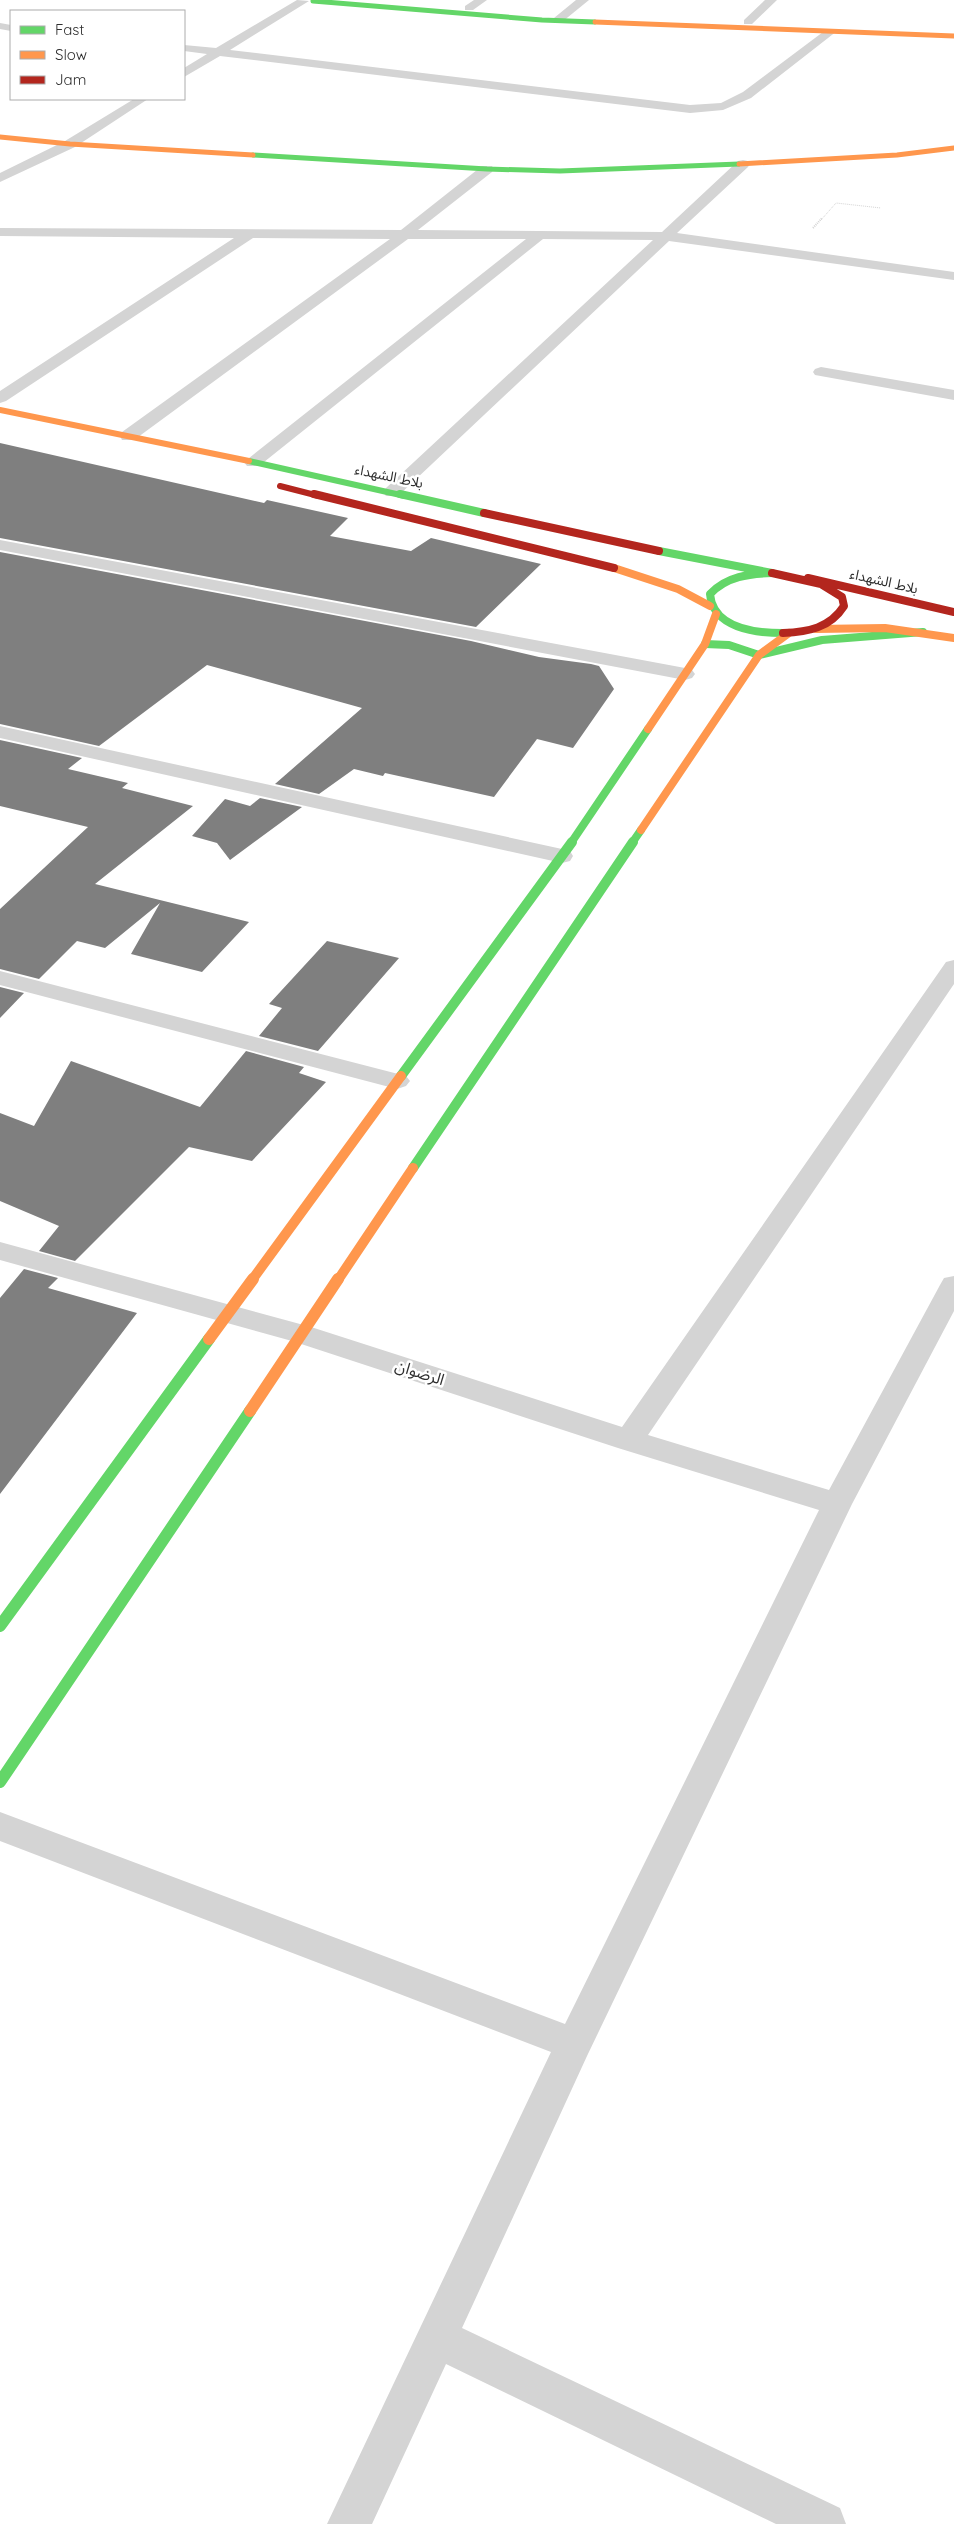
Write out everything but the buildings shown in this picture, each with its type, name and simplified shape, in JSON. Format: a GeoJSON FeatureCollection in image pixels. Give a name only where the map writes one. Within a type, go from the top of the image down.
{"type":"FeatureCollection","features":[{"type":"Feature","properties":{"kind":"main road"},"geometry":{"type":"LineString","coordinates":[[307,0],[561,18],[954,36]]}},
{"type":"Feature","properties":{"kind":"main road"},"geometry":{"type":"LineString","coordinates":[[370,0],[561,18],[748,22],[954,31]]}},
{"type":"Feature","properties":{"kind":"main road"},"geometry":{"type":"LineString","coordinates":[[0,129],[332,152],[561,163],[796,154],[954,142]]}},
{"type":"Feature","properties":{"kind":"main road"},"geometry":{"type":"LineString","coordinates":[[0,137],[70,144],[487,169],[587,170],[743,164],[897,154],[954,148]]}},
{"type":"Feature","properties":{"kind":"main road","name":"بلاط الشهداء"},"geometry":{"type":"LineString","coordinates":[[0,410],[772,573]]}},
{"type":"Feature","properties":{"kind":"main road"},"geometry":{"type":"LineString","coordinates":[[265,482],[406,519],[628,571],[660,581],[713,610],[726,621],[746,628],[789,633],[816,629],[868,626],[923,632],[954,638]]}},
{"type":"Feature","properties":{"kind":"main road"},"geometry":{"type":"LineString","coordinates":[[690,570],[699,559]]}},
{"type":"Feature","properties":{"kind":"main road"},"geometry":{"type":"LineString","coordinates":[[0,1626],[562,856],[704,644],[713,610],[709,597],[714,589],[723,582],[753,574],[772,573],[808,578],[835,591],[841,599],[843,608],[839,616],[830,623],[816,629]]}},
{"type":"Feature","properties":{"kind":"main road"},"geometry":{"type":"LineString","coordinates":[[660,581],[677,576]]}},
{"type":"Feature","properties":{"kind":"main road","name":"بلاط الشهداء"},"geometry":{"type":"LineString","coordinates":[[808,578],[954,612]]}},
{"type":"Feature","properties":{"kind":"main road"},"geometry":{"type":"LineString","coordinates":[[704,644],[734,646],[759,655],[822,640],[871,634],[923,632]]}},
{"type":"Feature","properties":{"kind":"main road"},"geometry":{"type":"LineString","coordinates":[[0,1782],[759,655],[789,633]]}},
{"type":"Feature","properties":{"kind":"street"},"geometry":{"type":"LineString","coordinates":[[185,72],[307,0]]}},
{"type":"Feature","properties":{"kind":"street"},"geometry":{"type":"LineString","coordinates":[[469,8],[481,0]]}},
{"type":"Feature","properties":{"kind":"street"},"geometry":{"type":"LineString","coordinates":[[561,18],[583,0]]}},
{"type":"Feature","properties":{"kind":"street"},"geometry":{"type":"LineString","coordinates":[[748,22],[771,0]]}},
{"type":"Feature","properties":{"kind":"street"},"geometry":{"type":"LineString","coordinates":[[185,48],[696,108],[722,106],[747,96],[831,31]]}},
{"type":"Feature","properties":{"kind":"street"},"geometry":{"type":"LineString","coordinates":[[0,178],[70,144],[140,100]]}},
{"type":"Feature","properties":{"kind":"street"},"geometry":{"type":"LineString","coordinates":[[392,492],[743,164]]}},
{"type":"Feature","properties":{"kind":"street"},"geometry":{"type":"LineString","coordinates":[[128,436],[406,234],[487,169]]}},
{"type":"Feature","properties":{"kind":"street"},"geometry":{"type":"LineString","coordinates":[[0,232],[666,236],[954,276]]}},
{"type":"Feature","properties":{"kind":"street"},"geometry":{"type":"LineString","coordinates":[[0,398],[251,233]]}},
{"type":"Feature","properties":{"kind":"street"},"geometry":{"type":"LineString","coordinates":[[252,462],[540,235]]}},
{"type":"Feature","properties":{"kind":"street"},"geometry":{"type":"LineString","coordinates":[[821,372],[954,395]]}},
{"type":"Feature","properties":{"kind":"street"},"geometry":{"type":"LineString","coordinates":[[0,545],[685,674]]}},
{"type":"Feature","properties":{"kind":"street"},"geometry":{"type":"LineString","coordinates":[[0,732],[562,856]]}},
{"type":"Feature","properties":{"kind":"street"},"geometry":{"type":"LineString","coordinates":[[629,1440],[954,968]]}},
{"type":"Feature","properties":{"kind":"street"},"geometry":{"type":"LineString","coordinates":[[0,978],[397,1081]]}},
{"type":"Feature","properties":{"kind":"street","name":"الرضوان"},"geometry":{"type":"LineString","coordinates":[[0,1250],[301,1334],[629,1440],[837,1504]]}},
{"type":"Feature","properties":{"kind":"street"},"geometry":{"type":"LineString","coordinates":[[349,2524],[574,2044],[837,1504],[954,1285]]}},
{"type":"Feature","properties":{"kind":"street"},"geometry":{"type":"LineString","coordinates":[[0,1826],[574,2044]]}},
{"type":"Feature","properties":{"kind":"street"},"geometry":{"type":"LineString","coordinates":[[437,2338],[824,2524]]}},
{"type":"Feature","properties":{"kind":"path"},"geometry":{"type":"LineString","coordinates":[[790,254],[836,203],[881,208]]}},
{"type":"Feature","properties":{"kind":"traffic: fast"},"geometry":{"type":"LineString","coordinates":[[313,1],[542,20],[595,22]]}},
{"type":"Feature","properties":{"kind":"traffic: fast"},"geometry":{"type":"LineString","coordinates":[[253,155],[487,169],[560,171],[739,164]]}},
{"type":"Feature","properties":{"kind":"traffic: fast"},"geometry":{"type":"LineString","coordinates":[[249,461],[484,513]]}},
{"type":"Feature","properties":{"kind":"traffic: fast"},"geometry":{"type":"LineString","coordinates":[[659,551],[772,573]]}},
{"type":"Feature","properties":{"kind":"traffic: fast"},"geometry":{"type":"LineString","coordinates":[[772,573],[730,579],[710,594],[711,605],[716,614],[736,626],[761,632],[783,633]]}},
{"type":"Feature","properties":{"kind":"traffic: fast"},"geometry":{"type":"LineString","coordinates":[[705,644],[729,645],[759,655],[822,640],[923,632]]}},
{"type":"Feature","properties":{"kind":"traffic: fast"},"geometry":{"type":"LineString","coordinates":[[401,1076],[562,856],[648,729]]}},
{"type":"Feature","properties":{"kind":"traffic: fast"},"geometry":{"type":"LineString","coordinates":[[413,1168],[641,830]]}},
{"type":"Feature","properties":{"kind":"traffic: fast"},"geometry":{"type":"LineString","coordinates":[[0,1626],[209,1339]]}},
{"type":"Feature","properties":{"kind":"traffic: fast"},"geometry":{"type":"LineString","coordinates":[[0,1782],[250,1411]]}},
{"type":"Feature","properties":{"kind":"traffic: slow"},"geometry":{"type":"LineString","coordinates":[[595,22],[954,36]]}},
{"type":"Feature","properties":{"kind":"traffic: slow"},"geometry":{"type":"LineString","coordinates":[[0,137],[70,144],[253,155]]}},
{"type":"Feature","properties":{"kind":"traffic: slow"},"geometry":{"type":"LineString","coordinates":[[739,164],[897,155],[954,148]]}},
{"type":"Feature","properties":{"kind":"traffic: slow"},"geometry":{"type":"LineString","coordinates":[[0,410],[249,461]]}},
{"type":"Feature","properties":{"kind":"traffic: slow"},"geometry":{"type":"LineString","coordinates":[[614,568],[678,589],[710,606]]}},
{"type":"Feature","properties":{"kind":"traffic: slow"},"geometry":{"type":"LineString","coordinates":[[648,729],[705,644],[716,614]]}},
{"type":"Feature","properties":{"kind":"traffic: slow"},"geometry":{"type":"LineString","coordinates":[[816,629],[885,628],[954,638]]}},
{"type":"Feature","properties":{"kind":"traffic: slow"},"geometry":{"type":"LineString","coordinates":[[641,830],[759,655],[789,633]]}},
{"type":"Feature","properties":{"kind":"traffic: slow"},"geometry":{"type":"LineString","coordinates":[[209,1339],[401,1076]]}},
{"type":"Feature","properties":{"kind":"traffic: slow"},"geometry":{"type":"LineString","coordinates":[[250,1411],[413,1168]]}},
{"type":"Feature","properties":{"kind":"traffic: jam"},"geometry":{"type":"LineString","coordinates":[[280,486],[614,568]]}},
{"type":"Feature","properties":{"kind":"traffic: jam"},"geometry":{"type":"LineString","coordinates":[[484,513],[659,551]]}},
{"type":"Feature","properties":{"kind":"traffic: jam"},"geometry":{"type":"LineString","coordinates":[[772,573],[821,584],[842,597],[844,606],[839,614],[826,625],[810,631],[783,633]]}},
{"type":"Feature","properties":{"kind":"traffic: jam"},"geometry":{"type":"LineString","coordinates":[[808,578],[954,612]]}}]}
